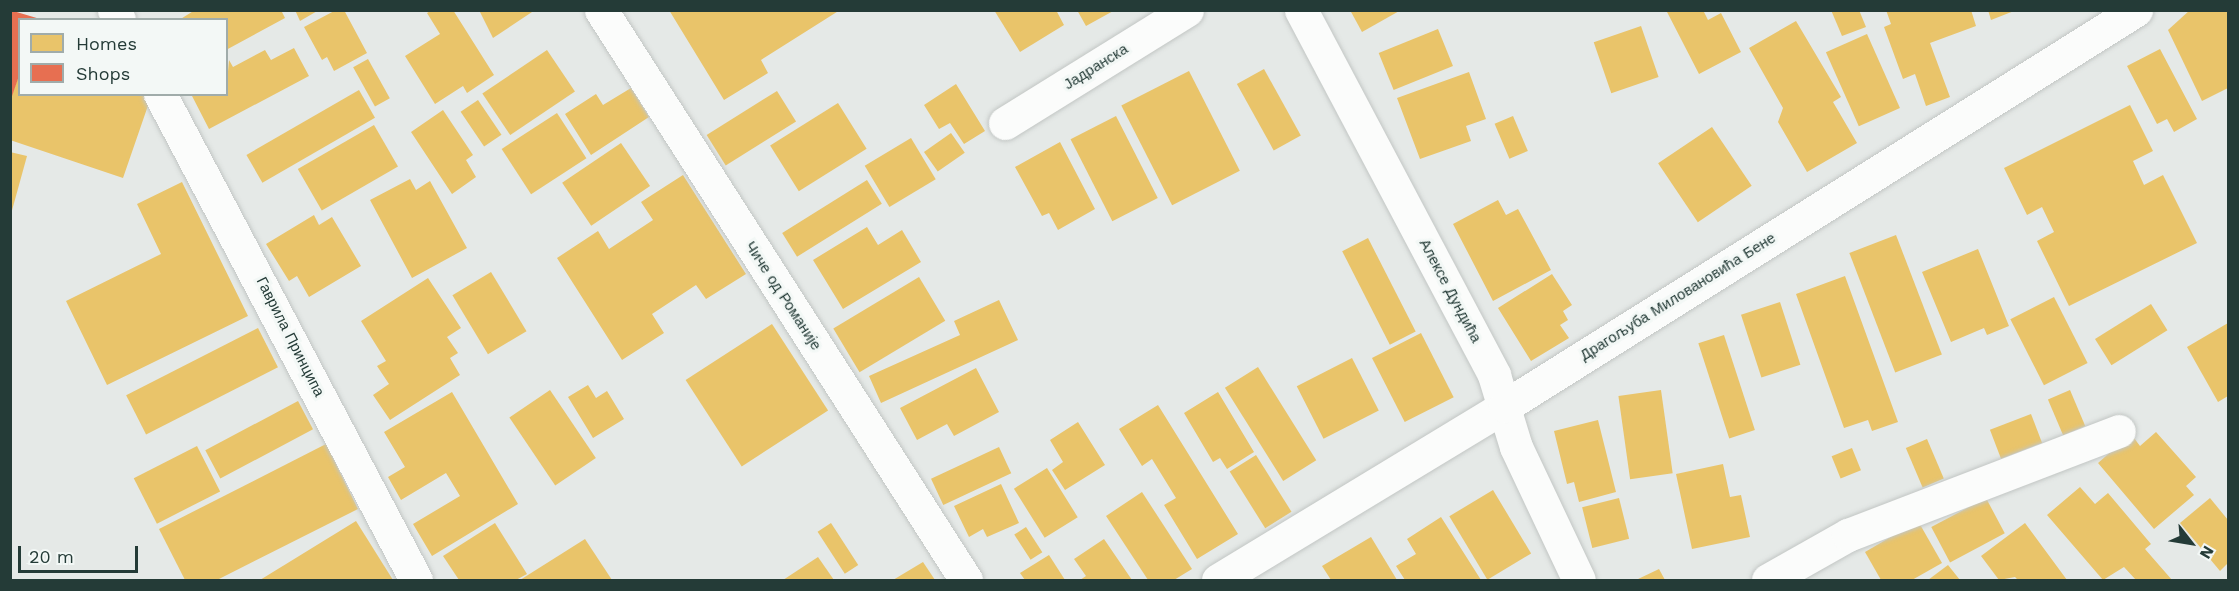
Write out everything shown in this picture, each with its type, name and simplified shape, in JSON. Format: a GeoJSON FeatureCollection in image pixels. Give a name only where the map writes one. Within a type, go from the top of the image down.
{"type":"FeatureCollection","features":[{"type":"Feature","properties":{"kind":"street","name":"Чиче од Романије"},"geometry":{"type":"LineString","coordinates":[[601,10],[966,580]]}},
{"type":"Feature","properties":{"kind":"street","name":"Јадранска"},"geometry":{"type":"LineString","coordinates":[[1005,123],[1187,10]]}},
{"type":"Feature","properties":{"kind":"street","name":"Алексе Дундића"},"geometry":{"type":"LineString","coordinates":[[1301,10],[1494,375],[1516,447],[1578,580]]}},
{"type":"Feature","properties":{"kind":"street","name":"Драгољуба Миловановића Бене"},"geometry":{"type":"LineString","coordinates":[[1218,580],[1505,406],[2136,10]]}},
{"type":"Feature","properties":{"kind":"street","name":"Гаврила Принципа"},"geometry":{"type":"LineString","coordinates":[[161,96],[416,580]]}},
{"type":"Feature","properties":{"kind":"street"},"geometry":{"type":"LineString","coordinates":[[1768,580],[1848,535],[2119,431]]}},
{"type":"Feature","properties":{"kind":"building: Homes"},"geometry":{"type":"Polygon","coordinates":[[[195,10],[281,10],[285,18],[228,49],[228,18],[182,18],[195,10]]]}},
{"type":"Feature","properties":{"kind":"building: Homes"},"geometry":{"type":"Polygon","coordinates":[[[295,10],[319,10],[300,21],[295,10]]]}},
{"type":"Feature","properties":{"kind":"building: Homes"},"geometry":{"type":"Polygon","coordinates":[[[336,10],[344,10],[367,53],[334,71],[327,57],[322,60],[304,27],[336,10]]]}},
{"type":"Feature","properties":{"kind":"building: Homes"},"geometry":{"type":"Polygon","coordinates":[[[432,10],[453,10],[494,75],[467,93],[463,86],[435,104],[405,56],[440,34],[427,13],[432,10]]]}},
{"type":"Feature","properties":{"kind":"building: Homes"},"geometry":{"type":"Polygon","coordinates":[[[479,10],[535,10],[493,38],[479,10]]]}},
{"type":"Feature","properties":{"kind":"building: Homes"},"geometry":{"type":"Polygon","coordinates":[[[669,10],[840,10],[761,60],[768,73],[724,100],[669,10]]]}},
{"type":"Feature","properties":{"kind":"building: Homes"},"geometry":{"type":"Polygon","coordinates":[[[994,10],[1056,10],[1064,25],[1020,52],[994,10]]]}},
{"type":"Feature","properties":{"kind":"building: Homes"},"geometry":{"type":"Polygon","coordinates":[[[1077,10],[1115,10],[1086,26],[1077,10]]]}},
{"type":"Feature","properties":{"kind":"building: Homes"},"geometry":{"type":"Polygon","coordinates":[[[1350,10],[1401,10],[1362,32],[1350,10]]]}},
{"type":"Feature","properties":{"kind":"building: Homes"},"geometry":{"type":"Polygon","coordinates":[[[1666,10],[1703,10],[1708,20],[1721,13],[1741,52],[1699,74],[1666,10]]]}},
{"type":"Feature","properties":{"kind":"building: Homes"},"geometry":{"type":"Polygon","coordinates":[[[1831,10],[1859,10],[1866,27],[1842,36],[1831,10]]]}},
{"type":"Feature","properties":{"kind":"building: Homes"},"geometry":{"type":"Polygon","coordinates":[[[1886,10],[1971,10],[1976,26],[1930,43],[1950,97],[1926,106],[1915,74],[1903,79],[1884,27],[1891,24],[1886,10]]]}},
{"type":"Feature","properties":{"kind":"building: Homes"},"geometry":{"type":"Polygon","coordinates":[[[1988,10],[2014,10],[2014,11],[1991,20],[1988,10]]]}},
{"type":"Feature","properties":{"kind":"building: Homes"},"geometry":{"type":"Polygon","coordinates":[[[2190,10],[2228,10],[2228,88],[2202,101],[2168,30],[2190,10]]]}},
{"type":"Feature","properties":{"kind":"building: Homes"},"geometry":{"type":"Polygon","coordinates":[[[1796,21],[1841,97],[1833,102],[1857,143],[1807,172],[1778,122],[1783,108],[1749,48],[1796,21]]]}},
{"type":"Feature","properties":{"kind":"building: Homes"},"geometry":{"type":"Polygon","coordinates":[[[1641,26],[1659,77],[1611,93],[1594,42],[1641,26]]]}},
{"type":"Feature","properties":{"kind":"building: Homes"},"geometry":{"type":"Polygon","coordinates":[[[1438,29],[1453,66],[1394,90],[1379,53],[1438,29]]]}},
{"type":"Feature","properties":{"kind":"building: Homes"},"geometry":{"type":"Polygon","coordinates":[[[1867,34],[1900,108],[1859,126],[1826,52],[1867,34]]]}},
{"type":"Feature","properties":{"kind":"building: Homes"},"geometry":{"type":"Polygon","coordinates":[[[294,48],[309,76],[209,129],[192,96],[228,96],[229,60],[233,67],[265,50],[271,60],[294,48]]]}},
{"type":"Feature","properties":{"kind":"building: Homes"},"geometry":{"type":"Polygon","coordinates":[[[2160,49],[2197,119],[2174,132],[2167,119],[2157,124],[2127,66],[2160,49]]]}},
{"type":"Feature","properties":{"kind":"building: Homes"},"geometry":{"type":"Polygon","coordinates":[[[547,50],[575,91],[510,135],[482,94],[547,50]]]}},
{"type":"Feature","properties":{"kind":"building: Homes"},"geometry":{"type":"Polygon","coordinates":[[[368,59],[390,98],[375,107],[353,67],[368,59]]]}},
{"type":"Feature","properties":{"kind":"building: Homes"},"geometry":{"type":"Polygon","coordinates":[[[1264,69],[1301,135],[1274,151],[1237,84],[1264,69]]]}},
{"type":"Feature","properties":{"kind":"building: Homes"},"geometry":{"type":"Polygon","coordinates":[[[1189,71],[1240,171],[1172,205],[1121,106],[1189,71]]]}},
{"type":"Feature","properties":{"kind":"building: Homes"},"geometry":{"type":"Polygon","coordinates":[[[1469,72],[1486,119],[1466,126],[1471,141],[1420,159],[1397,98],[1469,72]]]}},
{"type":"Feature","properties":{"kind":"building: Homes"},"geometry":{"type":"Polygon","coordinates":[[[18,78],[18,96],[151,96],[123,178],[10,140],[10,100],[18,78]]]}},
{"type":"Feature","properties":{"kind":"building: Homes"},"geometry":{"type":"Polygon","coordinates":[[[956,84],[985,131],[964,144],[950,123],[939,129],[924,105],[956,84]]]}},
{"type":"Feature","properties":{"kind":"building: Homes"},"geometry":{"type":"Polygon","coordinates":[[[631,88],[649,117],[591,155],[565,114],[596,94],[603,105],[631,88]]]}},
{"type":"Feature","properties":{"kind":"building: Homes"},"geometry":{"type":"Polygon","coordinates":[[[359,90],[375,118],[262,183],[246,155],[359,90]]]}},
{"type":"Feature","properties":{"kind":"building: Homes"},"geometry":{"type":"Polygon","coordinates":[[[777,91],[796,122],[726,166],[707,135],[777,91]]]}},
{"type":"Feature","properties":{"kind":"building: Homes"},"geometry":{"type":"Polygon","coordinates":[[[478,100],[501,135],[484,147],[461,112],[478,100]]]}},
{"type":"Feature","properties":{"kind":"building: Homes"},"geometry":{"type":"Polygon","coordinates":[[[838,103],[867,149],[799,191],[770,145],[838,103]]]}},
{"type":"Feature","properties":{"kind":"building: Homes"},"geometry":{"type":"Polygon","coordinates":[[[2130,105],[2153,151],[2133,161],[2144,185],[2163,175],[2197,243],[2069,306],[2037,241],[2054,232],[2042,207],[2027,215],[2004,168],[2130,105]]]}},
{"type":"Feature","properties":{"kind":"building: Homes"},"geometry":{"type":"Polygon","coordinates":[[[443,110],[473,155],[466,160],[476,177],[452,194],[411,132],[443,110]]]}},
{"type":"Feature","properties":{"kind":"building: Homes"},"geometry":{"type":"Polygon","coordinates":[[[557,113],[586,158],[531,194],[502,149],[557,113]]]}},
{"type":"Feature","properties":{"kind":"building: Homes"},"geometry":{"type":"Polygon","coordinates":[[[1116,116],[1158,198],[1112,221],[1071,139],[1116,116]]]}},
{"type":"Feature","properties":{"kind":"building: Homes"},"geometry":{"type":"Polygon","coordinates":[[[1513,116],[1528,151],[1509,159],[1495,124],[1513,116]]]}},
{"type":"Feature","properties":{"kind":"building: Homes"},"geometry":{"type":"Polygon","coordinates":[[[374,125],[398,167],[322,211],[298,169],[374,125]]]}},
{"type":"Feature","properties":{"kind":"building: Homes"},"geometry":{"type":"Polygon","coordinates":[[[1712,127],[1752,186],[1698,222],[1658,163],[1712,127]]]}},
{"type":"Feature","properties":{"kind":"building: Homes"},"geometry":{"type":"Polygon","coordinates":[[[951,133],[965,153],[938,172],[924,152],[951,133]]]}},
{"type":"Feature","properties":{"kind":"building: Homes"},"geometry":{"type":"Polygon","coordinates":[[[911,138],[936,179],[889,207],[865,166],[911,138]]]}},
{"type":"Feature","properties":{"kind":"building: Homes"},"geometry":{"type":"Polygon","coordinates":[[[1060,142],[1095,209],[1058,230],[1049,213],[1042,216],[1015,167],[1060,142]]]}},
{"type":"Feature","properties":{"kind":"building: Homes"},"geometry":{"type":"Polygon","coordinates":[[[621,143],[650,186],[591,226],[562,183],[621,143]]]}},
{"type":"Feature","properties":{"kind":"building: Homes"},"geometry":{"type":"Polygon","coordinates":[[[10,152],[27,156],[11,214],[10,213],[10,152]]]}},
{"type":"Feature","properties":{"kind":"building: Homes"},"geometry":{"type":"Polygon","coordinates":[[[683,175],[746,274],[706,299],[696,285],[652,314],[664,333],[622,360],[557,258],[598,231],[609,249],[653,220],[641,202],[683,175]]]}},
{"type":"Feature","properties":{"kind":"building: Homes"},"geometry":{"type":"Polygon","coordinates":[[[410,179],[416,190],[430,181],[467,248],[412,278],[370,200],[410,179]]]}},
{"type":"Feature","properties":{"kind":"building: Homes"},"geometry":{"type":"Polygon","coordinates":[[[867,180],[882,204],[797,257],[782,233],[867,180]]]}},
{"type":"Feature","properties":{"kind":"building: Homes"},"geometry":{"type":"Polygon","coordinates":[[[182,182],[248,316],[107,385],[66,301],[161,254],[137,204],[182,182]]]}},
{"type":"Feature","properties":{"kind":"building: Homes"},"geometry":{"type":"Polygon","coordinates":[[[1498,200],[1506,215],[1518,209],[1551,270],[1493,301],[1453,224],[1498,200]]]}},
{"type":"Feature","properties":{"kind":"building: Homes"},"geometry":{"type":"Polygon","coordinates":[[[314,215],[319,225],[332,217],[361,266],[309,297],[297,276],[289,281],[266,244],[314,215]]]}},
{"type":"Feature","properties":{"kind":"building: Homes"},"geometry":{"type":"Polygon","coordinates":[[[867,227],[878,245],[902,230],[921,262],[843,309],[813,260],[867,227]]]}},
{"type":"Feature","properties":{"kind":"building: Homes"},"geometry":{"type":"Polygon","coordinates":[[[1896,235],[1942,354],[1895,372],[1849,253],[1896,235]]]}},
{"type":"Feature","properties":{"kind":"building: Homes"},"geometry":{"type":"Polygon","coordinates":[[[1368,238],[1416,332],[1390,345],[1342,251],[1368,238]]]}},
{"type":"Feature","properties":{"kind":"building: Homes"},"geometry":{"type":"Polygon","coordinates":[[[1978,249],[2009,326],[1987,335],[1984,328],[1951,342],[1922,272],[1978,249]]]}},
{"type":"Feature","properties":{"kind":"building: Homes"},"geometry":{"type":"Polygon","coordinates":[[[491,272],[527,331],[488,354],[452,295],[491,272]]]}},
{"type":"Feature","properties":{"kind":"building: Homes"},"geometry":{"type":"Polygon","coordinates":[[[1552,274],[1572,305],[1563,311],[1568,320],[1560,325],[1569,338],[1531,361],[1498,308],[1552,274]]]}},
{"type":"Feature","properties":{"kind":"building: Homes"},"geometry":{"type":"Polygon","coordinates":[[[1845,276],[1898,422],[1872,431],[1868,420],[1844,428],[1796,294],[1845,276]]]}},
{"type":"Feature","properties":{"kind":"building: Homes"},"geometry":{"type":"Polygon","coordinates":[[[919,277],[945,321],[860,372],[833,329],[919,277]]]}},
{"type":"Feature","properties":{"kind":"building: Homes"},"geometry":{"type":"Polygon","coordinates":[[[428,278],[461,328],[447,337],[458,353],[450,358],[460,375],[390,420],[373,395],[389,384],[377,366],[386,361],[361,321],[428,278]]]}},
{"type":"Feature","properties":{"kind":"building: Homes"},"geometry":{"type":"Polygon","coordinates":[[[2054,297],[2088,363],[2044,385],[2010,319],[2054,297]]]}},
{"type":"Feature","properties":{"kind":"building: Homes"},"geometry":{"type":"Polygon","coordinates":[[[999,300],[1018,340],[881,403],[869,376],[960,335],[954,321],[999,300]]]}},
{"type":"Feature","properties":{"kind":"building: Homes"},"geometry":{"type":"Polygon","coordinates":[[[1780,302],[1800,365],[1761,377],[1741,315],[1780,302]]]}},
{"type":"Feature","properties":{"kind":"building: Homes"},"geometry":{"type":"Polygon","coordinates":[[[2151,304],[2167,330],[2111,365],[2095,339],[2151,304]]]}},
{"type":"Feature","properties":{"kind":"building: Homes"},"geometry":{"type":"Polygon","coordinates":[[[2228,323],[2228,396],[2218,402],[2187,347],[2228,323]]]}},
{"type":"Feature","properties":{"kind":"building: Homes"},"geometry":{"type":"Polygon","coordinates":[[[772,324],[828,410],[742,466],[686,380],[772,324]]]}},
{"type":"Feature","properties":{"kind":"building: Homes"},"geometry":{"type":"Polygon","coordinates":[[[258,328],[278,367],[146,434],[126,395],[258,328]]]}},
{"type":"Feature","properties":{"kind":"building: Homes"},"geometry":{"type":"Polygon","coordinates":[[[1421,333],[1454,397],[1405,422],[1372,358],[1421,333]]]}},
{"type":"Feature","properties":{"kind":"building: Homes"},"geometry":{"type":"Polygon","coordinates":[[[1724,335],[1755,430],[1729,438],[1698,343],[1724,335]]]}},
{"type":"Feature","properties":{"kind":"building: Homes"},"geometry":{"type":"Polygon","coordinates":[[[1352,358],[1379,411],[1324,439],[1297,386],[1352,358]]]}},
{"type":"Feature","properties":{"kind":"building: Homes"},"geometry":{"type":"Polygon","coordinates":[[[1258,367],[1316,460],[1283,481],[1225,388],[1258,367]]]}},
{"type":"Feature","properties":{"kind":"building: Homes"},"geometry":{"type":"Polygon","coordinates":[[[976,368],[999,412],[954,436],[947,424],[917,440],[900,408],[976,368]]]}},
{"type":"Feature","properties":{"kind":"building: Homes"},"geometry":{"type":"Polygon","coordinates":[[[588,385],[596,398],[607,391],[624,419],[593,438],[568,397],[588,385]]]}},
{"type":"Feature","properties":{"kind":"building: Homes"},"geometry":{"type":"Polygon","coordinates":[[[550,390],[596,458],[555,485],[509,417],[550,390]]]}},
{"type":"Feature","properties":{"kind":"building: Homes"},"geometry":{"type":"Polygon","coordinates":[[[1661,390],[1673,473],[1630,479],[1618,396],[1661,390]]]}},
{"type":"Feature","properties":{"kind":"building: Homes"},"geometry":{"type":"Polygon","coordinates":[[[2070,390],[2085,426],[2063,435],[2048,399],[2070,390]]]}},
{"type":"Feature","properties":{"kind":"building: Homes"},"geometry":{"type":"Polygon","coordinates":[[[452,392],[518,504],[432,556],[413,524],[460,496],[446,473],[401,500],[388,477],[405,467],[384,432],[452,392]]]}},
{"type":"Feature","properties":{"kind":"building: Homes"},"geometry":{"type":"Polygon","coordinates":[[[1218,392],[1254,452],[1227,469],[1220,458],[1213,462],[1184,413],[1218,392]]]}},
{"type":"Feature","properties":{"kind":"building: Homes"},"geometry":{"type":"Polygon","coordinates":[[[298,401],[313,429],[220,479],[205,450],[298,401]]]}},
{"type":"Feature","properties":{"kind":"building: Homes"},"geometry":{"type":"Polygon","coordinates":[[[1158,405],[1238,534],[1197,559],[1164,505],[1176,498],[1152,459],[1142,466],[1119,429],[1158,405]]]}},
{"type":"Feature","properties":{"kind":"building: Homes"},"geometry":{"type":"Polygon","coordinates":[[[2031,414],[2042,443],[2001,459],[1990,430],[2031,414]]]}},
{"type":"Feature","properties":{"kind":"building: Homes"},"geometry":{"type":"Polygon","coordinates":[[[1598,420],[1616,492],[1579,502],[1574,482],[1567,484],[1554,431],[1598,420]]]}},
{"type":"Feature","properties":{"kind":"building: Homes"},"geometry":{"type":"Polygon","coordinates":[[[1078,422],[1105,465],[1065,490],[1052,470],[1063,462],[1050,440],[1078,422]]]}},
{"type":"Feature","properties":{"kind":"building: Homes"},"geometry":{"type":"Polygon","coordinates":[[[2156,432],[2196,477],[2186,486],[2194,495],[2154,529],[2098,463],[2131,434],[2140,446],[2156,432]]]}},
{"type":"Feature","properties":{"kind":"building: Homes"},"geometry":{"type":"Polygon","coordinates":[[[1927,439],[1944,479],[1923,488],[1906,448],[1927,439]]]}},
{"type":"Feature","properties":{"kind":"building: Homes"},"geometry":{"type":"Polygon","coordinates":[[[326,444],[358,509],[217,580],[185,580],[159,529],[326,444]]]}},
{"type":"Feature","properties":{"kind":"building: Homes"},"geometry":{"type":"Polygon","coordinates":[[[197,446],[220,491],[157,524],[134,478],[197,446]]]}},
{"type":"Feature","properties":{"kind":"building: Homes"},"geometry":{"type":"Polygon","coordinates":[[[999,447],[1011,473],[943,505],[931,479],[999,447]]]}},
{"type":"Feature","properties":{"kind":"building: Homes"},"geometry":{"type":"Polygon","coordinates":[[[1852,448],[1861,470],[1841,478],[1832,456],[1852,448]]]}},
{"type":"Feature","properties":{"kind":"building: Homes"},"geometry":{"type":"Polygon","coordinates":[[[1256,455],[1292,512],[1265,528],[1230,471],[1256,455]]]}},
{"type":"Feature","properties":{"kind":"building: Homes"},"geometry":{"type":"Polygon","coordinates":[[[1723,464],[1730,497],[1741,495],[1750,537],[1692,549],[1676,474],[1723,464]]]}},
{"type":"Feature","properties":{"kind":"building: Homes"},"geometry":{"type":"Polygon","coordinates":[[[1047,468],[1078,517],[1045,538],[1014,489],[1047,468]]]}},
{"type":"Feature","properties":{"kind":"building: Homes"},"geometry":{"type":"Polygon","coordinates":[[[1001,484],[1019,523],[987,537],[983,529],[969,537],[954,506],[1001,484]]]}},
{"type":"Feature","properties":{"kind":"building: Homes"},"geometry":{"type":"Polygon","coordinates":[[[2080,487],[2095,504],[2108,493],[2151,544],[2145,549],[2172,580],[2136,580],[2124,567],[2103,580],[2047,515],[2080,487]]]}},
{"type":"Feature","properties":{"kind":"building: Homes"},"geometry":{"type":"Polygon","coordinates":[[[1493,490],[1531,553],[1487,580],[1449,516],[1493,490]]]}},
{"type":"Feature","properties":{"kind":"building: Homes"},"geometry":{"type":"Polygon","coordinates":[[[1142,492],[1192,569],[1174,580],[1148,580],[1106,516],[1142,492]]]}},
{"type":"Feature","properties":{"kind":"building: Homes"},"geometry":{"type":"Polygon","coordinates":[[[1619,498],[1629,539],[1592,548],[1582,507],[1619,498]]]}},
{"type":"Feature","properties":{"kind":"building: Homes"},"geometry":{"type":"Polygon","coordinates":[[[1986,498],[2005,533],[1950,562],[1931,527],[1986,498]]]}},
{"type":"Feature","properties":{"kind":"building: Homes"},"geometry":{"type":"Polygon","coordinates":[[[2210,498],[2228,520],[2228,563],[2220,571],[2180,523],[2210,498]]]}},
{"type":"Feature","properties":{"kind":"building: Homes"},"geometry":{"type":"Polygon","coordinates":[[[1441,517],[1481,580],[1405,580],[1396,566],[1416,554],[1407,539],[1441,517]]]}},
{"type":"Feature","properties":{"kind":"building: Homes"},"geometry":{"type":"Polygon","coordinates":[[[356,521],[393,580],[260,580],[356,521]]]}},
{"type":"Feature","properties":{"kind":"building: Homes"},"geometry":{"type":"Polygon","coordinates":[[[1918,521],[1942,563],[1912,580],[1881,580],[1865,552],[1918,521]]]}},
{"type":"Feature","properties":{"kind":"building: Homes"},"geometry":{"type":"Polygon","coordinates":[[[495,523],[527,574],[516,580],[459,580],[443,556],[495,523]]]}},
{"type":"Feature","properties":{"kind":"building: Homes"},"geometry":{"type":"Polygon","coordinates":[[[831,523],[858,565],[845,574],[818,532],[831,523]]]}},
{"type":"Feature","properties":{"kind":"building: Homes"},"geometry":{"type":"Polygon","coordinates":[[[2025,523],[2067,580],[2018,580],[2015,577],[1999,580],[1981,556],[2025,523]]]}},
{"type":"Feature","properties":{"kind":"building: Homes"},"geometry":{"type":"Polygon","coordinates":[[[1026,527],[1042,552],[1031,560],[1014,535],[1026,527]]]}},
{"type":"Feature","properties":{"kind":"building: Homes"},"geometry":{"type":"Polygon","coordinates":[[[1371,537],[1397,580],[1331,580],[1322,566],[1371,537]]]}},
{"type":"Feature","properties":{"kind":"building: Homes"},"geometry":{"type":"Polygon","coordinates":[[[585,539],[612,580],[520,580],[585,539]]]}},
{"type":"Feature","properties":{"kind":"building: Homes"},"geometry":{"type":"Polygon","coordinates":[[[1104,539],[1132,580],[1080,580],[1086,576],[1074,559],[1104,539]]]}},
{"type":"Feature","properties":{"kind":"building: Homes"},"geometry":{"type":"Polygon","coordinates":[[[1049,555],[1065,580],[1025,580],[1020,573],[1049,555]]]}},
{"type":"Feature","properties":{"kind":"building: Homes"},"geometry":{"type":"Polygon","coordinates":[[[818,557],[834,580],[783,580],[818,557]]]}},
{"type":"Feature","properties":{"kind":"building: Homes"},"geometry":{"type":"Polygon","coordinates":[[[923,562],[935,580],[893,580],[923,562]]]}},
{"type":"Feature","properties":{"kind":"building: Homes"},"geometry":{"type":"Polygon","coordinates":[[[1948,565],[1960,580],[1928,580],[1948,565]]]}},
{"type":"Feature","properties":{"kind":"building: Homes"},"geometry":{"type":"Polygon","coordinates":[[[1659,569],[1665,580],[1636,580],[1659,569]]]}},
{"type":"Feature","properties":{"kind":"building: Shops"},"geometry":{"type":"Polygon","coordinates":[[[10,10],[37,18],[18,18],[18,79],[11,99],[10,10]]]}}]}
